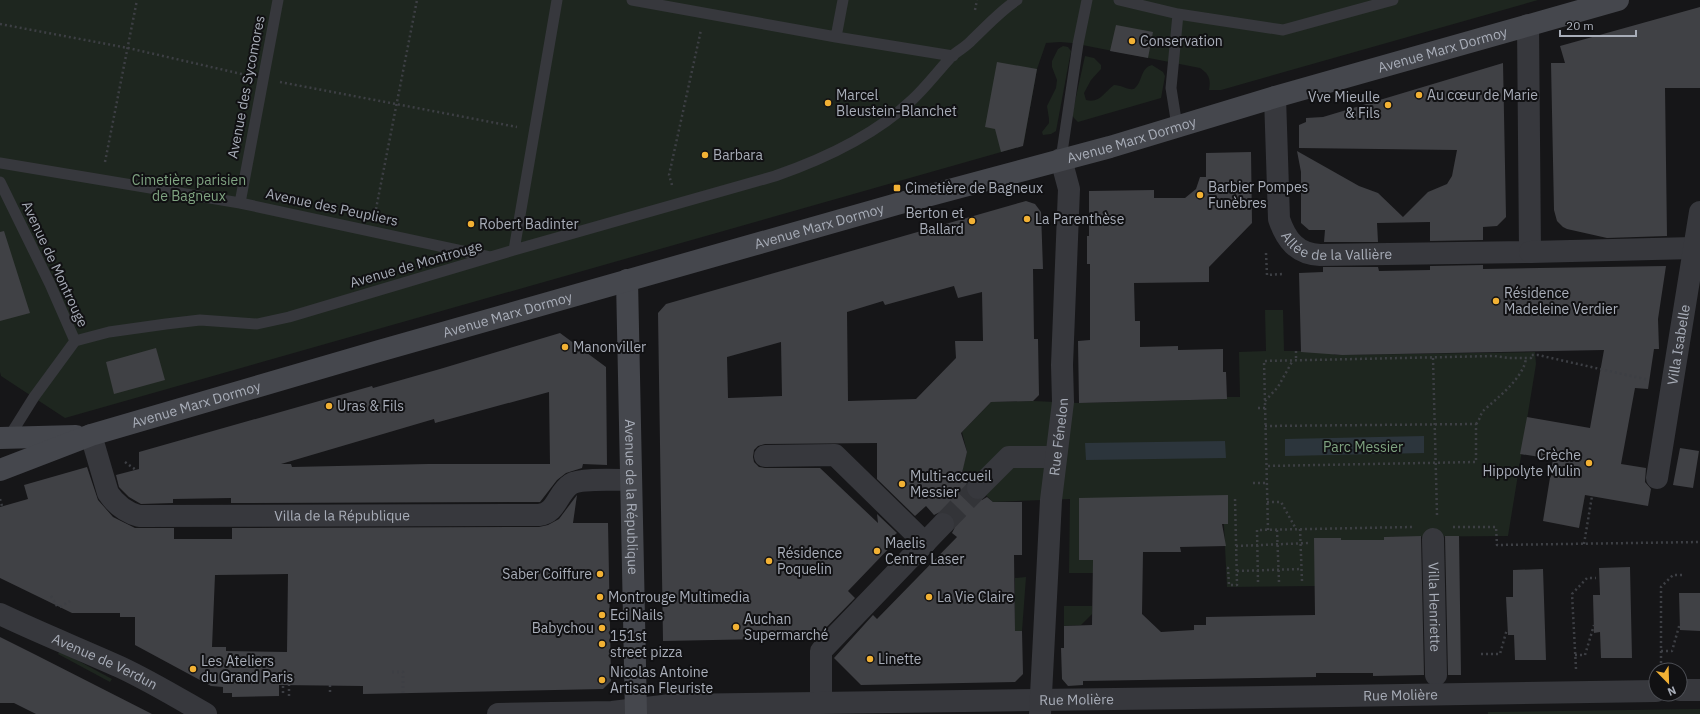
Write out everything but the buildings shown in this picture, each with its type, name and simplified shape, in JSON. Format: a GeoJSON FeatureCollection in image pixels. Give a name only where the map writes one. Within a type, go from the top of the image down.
{"type":"FeatureCollection","features":[{"type":"Feature","properties":{"kind":"main road","name":"Avenue Marx Dormoy"},"geometry":{"type":"LineString","coordinates":[[0,470],[48,453],[91,435],[627,280],[1061,159],[1110,147],[1275,97],[1618,0]]}},
{"type":"Feature","properties":{"kind":"main road","name":"Avenue de la République"},"geometry":{"type":"LineString","coordinates":[[627,280],[636,711]]}},
{"type":"Feature","properties":{"kind":"main road","name":"Avenue Marx Dormoy"},"geometry":{"type":"LineString","coordinates":[[4,437],[91,435]]}},
{"type":"Feature","properties":{"kind":"street"},"geometry":{"type":"LineString","coordinates":[[1528,25],[1530,252]]}},
{"type":"Feature","properties":{"kind":"street","name":"Allée de la Vallière"},"geometry":{"type":"LineString","coordinates":[[1275,97],[1279,219],[1287,238],[1294,246],[1311,255],[1694,248]]}},
{"type":"Feature","properties":{"kind":"street","name":"Rue Fénelon"},"geometry":{"type":"LineString","coordinates":[[1041,707],[1050,500],[1063,402],[1062,365],[1069,189],[1061,159]]}},
{"type":"Feature","properties":{"kind":"street","name":"Villa Isabelle"},"geometry":{"type":"LineString","coordinates":[[1657,478],[1700,212]]}},
{"type":"Feature","properties":{"kind":"street","name":"Villa de la République"},"geometry":{"type":"LineString","coordinates":[[91,435],[110,496],[123,510],[139,516],[539,516],[549,512],[567,488],[578,481],[630,480]]}},
{"type":"Feature","properties":{"kind":"street"},"geometry":{"type":"LineString","coordinates":[[765,456],[835,455],[925,543]]}},
{"type":"Feature","properties":{"kind":"street"},"geometry":{"type":"LineString","coordinates":[[978,488],[1009,457],[1056,457]]}},
{"type":"Feature","properties":{"kind":"street"},"geometry":{"type":"LineString","coordinates":[[821,699],[821,651],[943,524]]}},
{"type":"Feature","properties":{"kind":"street","name":"Villa Henriette"},"geometry":{"type":"LineString","coordinates":[[1428,528],[1436,675]]}},
{"type":"Feature","properties":{"kind":"street","name":"Avenue de Verdun"},"geometry":{"type":"LineString","coordinates":[[0,614],[121,668],[170,693],[206,714]]}},
{"type":"Feature","properties":{"kind":"street"},"geometry":{"type":"LineString","coordinates":[[1688,690],[1700,690]]}},
{"type":"Feature","properties":{"kind":"street","name":"Rue Molière"},"geometry":{"type":"LineString","coordinates":[[498,714],[636,711],[671,705],[821,699],[1041,707],[1315,705],[1648,691]]}},
{"type":"Feature","properties":{"kind":"lane","name":"Avenue des Sycomores"},"geometry":{"type":"LineString","coordinates":[[240,203],[278,0]]}},
{"type":"Feature","properties":{"kind":"lane"},"geometry":{"type":"LineString","coordinates":[[514,250],[557,0]]}},
{"type":"Feature","properties":{"kind":"lane"},"geometry":{"type":"LineString","coordinates":[[632,0],[836,38],[953,56]]}},
{"type":"Feature","properties":{"kind":"lane"},"geometry":{"type":"LineString","coordinates":[[836,38],[843,0]]}},
{"type":"Feature","properties":{"kind":"lane","name":"Avenue de Montrouge"},"geometry":{"type":"LineString","coordinates":[[0,182],[50,284],[75,341],[109,332],[200,320],[257,324],[775,176],[812,163],[846,146],[882,123],[912,100],[953,56],[969,44],[1004,8],[1018,0]]}},
{"type":"Feature","properties":{"kind":"lane"},"geometry":{"type":"LineString","coordinates":[[1061,159],[1078,44],[1087,0]]}},
{"type":"Feature","properties":{"kind":"lane"},"geometry":{"type":"LineString","coordinates":[[1119,0],[1134,2],[1178,14],[1283,30],[1393,0]]}},
{"type":"Feature","properties":{"kind":"lane"},"geometry":{"type":"LineString","coordinates":[[1177,126],[1171,88],[1178,14]]}},
{"type":"Feature","properties":{"kind":"lane","name":"Avenue des Peupliers"},"geometry":{"type":"LineString","coordinates":[[0,163],[240,203],[372,230],[491,257]]}},
{"type":"Feature","properties":{"kind":"lane"},"geometry":{"type":"LineString","coordinates":[[4,437],[75,341]]}},
{"type":"Feature","properties":{"kind":"path"},"geometry":{"type":"LineString","coordinates":[[101,180],[137,0]]}},
{"type":"Feature","properties":{"kind":"path"},"geometry":{"type":"LineString","coordinates":[[372,230],[417,0]]}},
{"type":"Feature","properties":{"kind":"path"},"geometry":{"type":"LineString","coordinates":[[678,203],[669,175],[705,13]]}},
{"type":"Feature","properties":{"kind":"path"},"geometry":{"type":"LineString","coordinates":[[1266,252],[1267,275],[1282,274]]}},
{"type":"Feature","properties":{"kind":"path"},"geometry":{"type":"LineString","coordinates":[[1265,401],[1278,387],[1294,360],[1296,351]]}},
{"type":"Feature","properties":{"kind":"path"},"geometry":{"type":"LineString","coordinates":[[1268,530],[1264,361],[1494,356],[1531,358],[1531,353],[1672,386]]}},
{"type":"Feature","properties":{"kind":"path"},"geometry":{"type":"LineString","coordinates":[[1258,582],[1257,530],[1428,528],[1436,463],[1433,358]]}},
{"type":"Feature","properties":{"kind":"path"},"geometry":{"type":"LineString","coordinates":[[1266,466],[1476,462],[1476,424],[1480,420],[1482,412],[1498,399],[1512,383],[1524,366],[1526,358]]}},
{"type":"Feature","properties":{"kind":"path"},"geometry":{"type":"LineString","coordinates":[[1258,408],[1265,408]]}},
{"type":"Feature","properties":{"kind":"path"},"geometry":{"type":"LineString","coordinates":[[1265,426],[1476,424]]}},
{"type":"Feature","properties":{"kind":"path"},"geometry":{"type":"LineString","coordinates":[[120,458],[136,470]]}},
{"type":"Feature","properties":{"kind":"path"},"geometry":{"type":"LineString","coordinates":[[1253,483],[1267,483]]}},
{"type":"Feature","properties":{"kind":"path"},"geometry":{"type":"LineString","coordinates":[[1584,544],[1592,496]]}},
{"type":"Feature","properties":{"kind":"path"},"geometry":{"type":"LineString","coordinates":[[1227,568],[1229,584],[1237,585],[1235,498]]}},
{"type":"Feature","properties":{"kind":"path"},"geometry":{"type":"LineString","coordinates":[[0,499],[2,506]]}},
{"type":"Feature","properties":{"kind":"path"},"geometry":{"type":"LineString","coordinates":[[1267,502],[1281,502],[1296,529]]}},
{"type":"Feature","properties":{"kind":"path"},"geometry":{"type":"LineString","coordinates":[[1452,527],[1496,527],[1497,545],[1700,542]]}},
{"type":"Feature","properties":{"kind":"path"},"geometry":{"type":"LineString","coordinates":[[1277,530],[1279,582]]}},
{"type":"Feature","properties":{"kind":"path"},"geometry":{"type":"LineString","coordinates":[[1300,530],[1302,581]]}},
{"type":"Feature","properties":{"kind":"path"},"geometry":{"type":"LineString","coordinates":[[1236,546],[1309,543]]}},
{"type":"Feature","properties":{"kind":"path"},"geometry":{"type":"LineString","coordinates":[[1237,571],[1302,569]]}},
{"type":"Feature","properties":{"kind":"path"},"geometry":{"type":"LineString","coordinates":[[1661,662],[1661,587],[1673,575],[1683,575]]}},
{"type":"Feature","properties":{"kind":"path"},"geometry":{"type":"LineString","coordinates":[[1576,673],[1572,594],[1587,578],[1596,578]]}},
{"type":"Feature","properties":{"kind":"path"},"geometry":{"type":"LineString","coordinates":[[51,596],[59,606],[70,601]]}},
{"type":"Feature","properties":{"kind":"path"},"geometry":{"type":"LineString","coordinates":[[1661,651],[1672,651],[1680,623]]}},
{"type":"Feature","properties":{"kind":"path"},"geometry":{"type":"LineString","coordinates":[[1575,656],[1584,655],[1594,625]]}},
{"type":"Feature","properties":{"kind":"path"},"geometry":{"type":"LineString","coordinates":[[1481,654],[1500,654],[1507,629]]}},
{"type":"Feature","properties":{"kind":"path"},"geometry":{"type":"LineString","coordinates":[[392,672],[403,672],[403,693]]}},
{"type":"Feature","properties":{"kind":"path"},"geometry":{"type":"LineString","coordinates":[[279,680],[283,680],[283,696]]}},
{"type":"Feature","properties":{"kind":"path"},"geometry":{"type":"LineString","coordinates":[[289,685],[289,696]]}},
{"type":"Feature","properties":{"kind":"path"},"geometry":{"type":"LineString","coordinates":[[330,685],[330,695]]}},
{"type":"Feature","properties":{"kind":"green space","name":"Cimetière parisien de Bagneux"},"geometry":{"type":"Polygon","coordinates":[[[0,0],[1538,0],[1221,90],[1209,90],[1209,77],[1200,68],[1072,43],[1046,43],[1037,69],[1024,142],[1019,147],[65,418],[1,376],[0,372],[0,0]]]}},
{"type":"Feature","properties":{"kind":"green space"},"geometry":{"type":"Polygon","coordinates":[[[1063,46],[1068,47],[1071,51],[1056,131],[1051,134],[1043,135],[1042,132],[1049,123],[1047,106],[1056,88],[1057,80],[1052,67],[1052,61],[1058,49],[1063,46]]]}},
{"type":"Feature","properties":{"kind":"green space"},"geometry":{"type":"Polygon","coordinates":[[[1085,56],[1094,58],[1101,65],[1101,69],[1091,80],[1084,93],[1086,100],[1091,101],[1099,99],[1114,85],[1134,89],[1139,83],[1145,69],[1152,65],[1163,72],[1165,76],[1161,98],[1078,122],[1072,115],[1085,56]]]}},
{"type":"Feature","properties":{"kind":"green space","name":"Parc Messier"},"geometry":{"type":"Polygon","coordinates":[[[1265,310],[1283,310],[1284,351],[1333,352],[1334,355],[1535,352],[1536,364],[1508,536],[1384,537],[1384,540],[1341,540],[1341,538],[1315,538],[1315,586],[1227,587],[1223,506],[1079,498],[1079,560],[1093,560],[1093,573],[1069,573],[1070,499],[993,502],[963,473],[967,452],[962,432],[991,402],[1033,401],[1079,403],[1226,399],[1226,397],[1240,397],[1239,352],[1266,351],[1265,310]]]}},
{"type":"Feature","properties":{"kind":"green space"},"geometry":{"type":"Polygon","coordinates":[[[1026,577],[1022,631],[1015,631],[1015,578],[1026,577]]]}},
{"type":"Feature","properties":{"kind":"green space"},"geometry":{"type":"Polygon","coordinates":[[[1064,606],[1092,606],[1092,614],[1081,625],[1064,626],[1064,606]]]}},
{"type":"Feature","properties":{"kind":"green space"},"geometry":{"type":"Polygon","coordinates":[[[60,651],[112,679],[110,682],[58,654],[60,651]]]}},
{"type":"Feature","properties":{"kind":"green space"},"geometry":{"type":"Polygon","coordinates":[[[1700,709],[1700,714],[1488,714],[1488,712],[1700,709]]]}},
{"type":"Feature","properties":{"kind":"shaded area"},"geometry":{"type":"Polygon","coordinates":[[[1424,436],[1424,453],[1285,456],[1285,439],[1424,436]]]}},
{"type":"Feature","properties":{"kind":"shaded area"},"geometry":{"type":"Polygon","coordinates":[[[1225,441],[1226,458],[1086,460],[1085,443],[1225,441]]]}},
{"type":"Feature","properties":{"kind":"tunnel"},"geometry":{"type":"LineString","coordinates":[[943,524],[978,488]]}},
{"type":"Feature","properties":{"kind":"place","name":"Conservation"},"geometry":{"type":"Point","coordinates":[1132,41]}},
{"type":"Feature","properties":{"kind":"place","name":"Au cœur de Marie"},"geometry":{"type":"Point","coordinates":[1419,95]}},
{"type":"Feature","properties":{"kind":"place","name":"Marcel Bleustein-Blanchet"},"geometry":{"type":"Point","coordinates":[828,103]}},
{"type":"Feature","properties":{"kind":"place","name":"Vve Mieulle & Fils"},"geometry":{"type":"Point","coordinates":[1388,105]}},
{"type":"Feature","properties":{"kind":"place","name":"Barbara"},"geometry":{"type":"Point","coordinates":[705,155]}},
{"type":"Feature","properties":{"kind":"place","name":"Cimetière de Bagneux"},"geometry":{"type":"Point","coordinates":[897,188]}},
{"type":"Feature","properties":{"kind":"place","name":"Barbier Pompes Funèbres"},"geometry":{"type":"Point","coordinates":[1200,195]}},
{"type":"Feature","properties":{"kind":"place","name":"La Parenthèse"},"geometry":{"type":"Point","coordinates":[1027,219]}},
{"type":"Feature","properties":{"kind":"place","name":"Berton et Ballard"},"geometry":{"type":"Point","coordinates":[972,221]}},
{"type":"Feature","properties":{"kind":"place","name":"Robert Badinter"},"geometry":{"type":"Point","coordinates":[471,224]}},
{"type":"Feature","properties":{"kind":"place","name":"Résidence Madeleine Verdier"},"geometry":{"type":"Point","coordinates":[1496,301]}},
{"type":"Feature","properties":{"kind":"place","name":"Manonviller"},"geometry":{"type":"Point","coordinates":[565,347]}},
{"type":"Feature","properties":{"kind":"place","name":"Uras & Fils"},"geometry":{"type":"Point","coordinates":[329,406]}},
{"type":"Feature","properties":{"kind":"place","name":"Crèche Hippolyte Mulin"},"geometry":{"type":"Point","coordinates":[1589,463]}},
{"type":"Feature","properties":{"kind":"place","name":"Multi-accueil Messier"},"geometry":{"type":"Point","coordinates":[902,484]}},
{"type":"Feature","properties":{"kind":"place","name":"Maelis Centre Laser"},"geometry":{"type":"Point","coordinates":[877,551]}},
{"type":"Feature","properties":{"kind":"place","name":"Résidence Poquelin"},"geometry":{"type":"Point","coordinates":[769,561]}},
{"type":"Feature","properties":{"kind":"place","name":"Saber Coiffure"},"geometry":{"type":"Point","coordinates":[600,574]}},
{"type":"Feature","properties":{"kind":"place","name":"Montrouge Multimedia"},"geometry":{"type":"Point","coordinates":[600,597]}},
{"type":"Feature","properties":{"kind":"place","name":"La Vie Claire"},"geometry":{"type":"Point","coordinates":[929,597]}},
{"type":"Feature","properties":{"kind":"place","name":"Eci Nails"},"geometry":{"type":"Point","coordinates":[602,615]}},
{"type":"Feature","properties":{"kind":"place","name":"Auchan Supermarché"},"geometry":{"type":"Point","coordinates":[736,627]}},
{"type":"Feature","properties":{"kind":"place","name":"Babychou"},"geometry":{"type":"Point","coordinates":[602,628]}},
{"type":"Feature","properties":{"kind":"place","name":"151st street pizza"},"geometry":{"type":"Point","coordinates":[602,644]}},
{"type":"Feature","properties":{"kind":"place","name":"Linette"},"geometry":{"type":"Point","coordinates":[870,659]}},
{"type":"Feature","properties":{"kind":"place","name":"Les Ateliers du Grand Paris"},"geometry":{"type":"Point","coordinates":[193,669]}},
{"type":"Feature","properties":{"kind":"place","name":"Nicolas Antoine Artisan Fleuriste"},"geometry":{"type":"Point","coordinates":[602,680]}}]}
